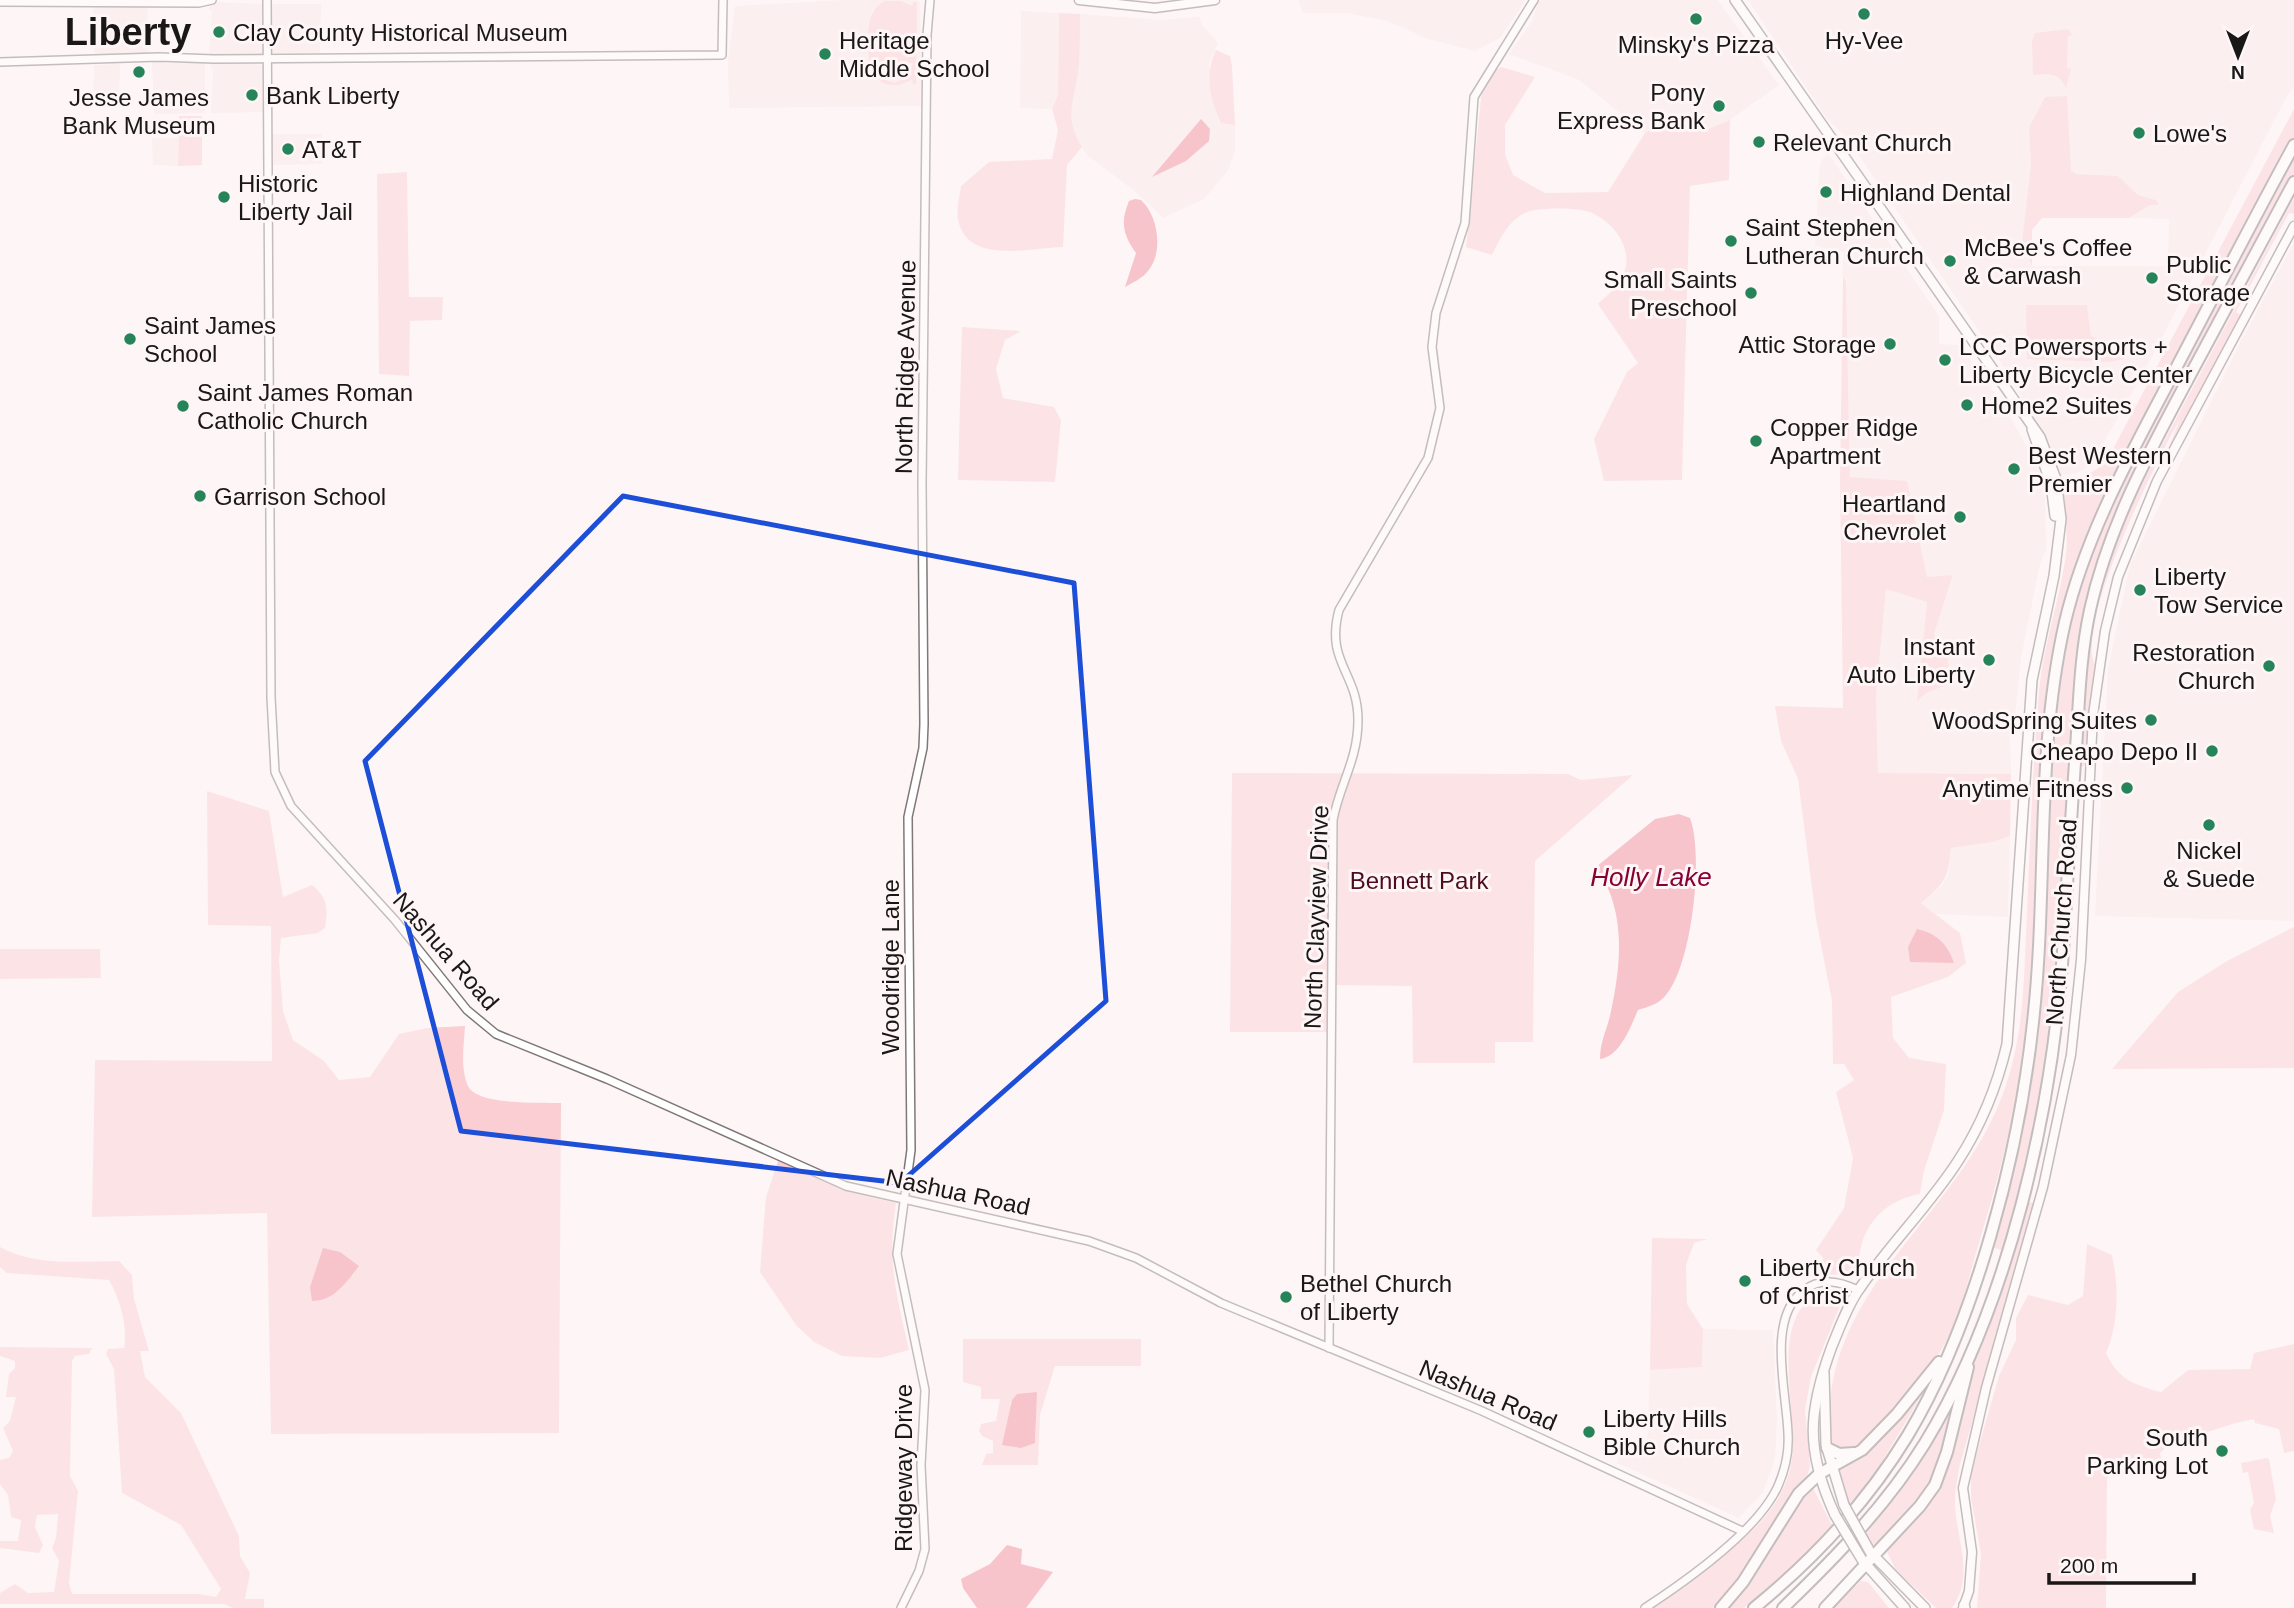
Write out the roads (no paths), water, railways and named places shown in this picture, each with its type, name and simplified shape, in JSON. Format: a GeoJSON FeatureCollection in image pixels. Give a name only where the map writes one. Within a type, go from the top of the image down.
{"type":"FeatureCollection","features":[{"type":"Feature","properties":{"kind":"highway"},"geometry":{"type":"LineString","coordinates":[[1754,1608],[1789,1579],[1866,1496],[1909,1433],[1952,1345],[1993,1222],[2013,1144],[2033,1022],[2051,702],[2066,618],[2094,534],[2138,442],[2294,145]]}},
{"type":"Feature","properties":{"kind":"highway"},"geometry":{"type":"LineString","coordinates":[[1825,1608],[1867,1557],[1920,1506],[1941,1473],[1972,1349],[2022,1198],[2050,1074],[2062,958],[2082,653],[2100,573],[2128,498],[2159,434],[2294,182]]}},
{"type":"Feature","properties":{"kind":"highway"},"geometry":{"type":"LineString","coordinates":[[1721,1608],[1743,1582],[1799,1493],[1819,1474],[1857,1453],[1898,1414],[1952,1345]]}},
{"type":"Feature","properties":{"kind":"highway"},"geometry":{"type":"LineString","coordinates":[[1783,1608],[1840,1553],[1884,1502],[1925,1442],[1972,1349]]}},
{"type":"Feature","properties":{"kind":"highway"},"geometry":{"type":"LineString","coordinates":[[1827,1448],[1839,1454],[1857,1453]]}},
{"type":"Feature","properties":{"kind":"main road"},"geometry":{"type":"LineString","coordinates":[[1079,0],[1155,8],[1215,0]]}},
{"type":"Feature","properties":{"kind":"main road"},"geometry":{"type":"LineString","coordinates":[[1735,0],[2032,427],[2051,484],[2058,528],[2054,576],[2032,680],[2011,1019],[1998,1081],[1975,1133],[1956,1164],[1858,1290],[1823,1370],[1815,1396],[1812,1422],[1819,1474],[1835,1515],[1905,1608]]}},
{"type":"Feature","properties":{"kind":"main road","name":"North Church Road"},"geometry":{"type":"LineString","coordinates":[[1964,1607],[1969,1591],[1972,1552],[1963,1488],[1986,1388],[2043,1187],[2070,1055],[2081,960],[2093,715],[2105,631],[2118,577],[2157,481],[2294,226]]}},
{"type":"Feature","properties":{"kind":"main road"},"geometry":{"type":"LineString","coordinates":[[1823,1370],[1827,1448],[1844,1505],[1867,1557],[1925,1608]]}},
{"type":"Feature","properties":{"kind":"street","name":"Nashua Road"},"geometry":{"type":"LineString","coordinates":[[267,0],[273,755],[278,781],[291,807],[354,873],[467,1010],[485,1027],[500,1036],[607,1079],[846,1186],[1110,1247],[1221,1303],[1482,1411],[1742,1531]]}},
{"type":"Feature","properties":{"kind":"street"},"geometry":{"type":"LineString","coordinates":[[0,62],[722,55],[723,0]]}},
{"type":"Feature","properties":{"kind":"street","name":"North Ridge Avenue"},"geometry":{"type":"LineString","coordinates":[[924,734],[922,483],[926,84],[930,0]]}},
{"type":"Feature","properties":{"kind":"street","name":"North Clayview Drive"},"geometry":{"type":"LineString","coordinates":[[1329,1348],[1333,820],[1337,799],[1355,759],[1358,721],[1356,698],[1334,647],[1334,631],[1339,610],[1428,458],[1437,433],[1440,408],[1432,347],[1436,313],[1465,223],[1474,97],[1534,0]]}},
{"type":"Feature","properties":{"kind":"street"},"geometry":{"type":"LineString","coordinates":[[0,2],[210,1]]}},
{"type":"Feature","properties":{"kind":"street","name":"Woodridge Lane"},"geometry":{"type":"LineString","coordinates":[[906,1200],[911,1150],[908,817],[924,734]]}},
{"type":"Feature","properties":{"kind":"street","name":"Ridgeway Drive"},"geometry":{"type":"LineString","coordinates":[[901,1608],[919,1571],[925,1549],[921,1465],[925,1390],[897,1254],[906,1200]]}},
{"type":"Feature","properties":{"kind":"street"},"geometry":{"type":"LineString","coordinates":[[1645,1608],[1696,1572],[1742,1531],[1773,1495],[1786,1461],[1788,1434],[1781,1334],[1787,1311],[1798,1294],[1816,1283],[1833,1281],[1858,1290]]}},
{"type":"Feature","properties":{"kind":"water"},"geometry":{"type":"Polygon","coordinates":[[[1201,119],[1210,129],[1209,141],[1186,161],[1152,177],[1201,119]]]}},
{"type":"Feature","properties":{"kind":"water"},"geometry":{"type":"Polygon","coordinates":[[[1141,200],[1152,215],[1157,234],[1156,254],[1148,271],[1125,287],[1136,253],[1126,234],[1124,215],[1129,201],[1141,200]]]}},
{"type":"Feature","properties":{"kind":"water","name":"Holly Lake"},"geometry":{"type":"Polygon","coordinates":[[[1679,814],[1690,818],[1696,857],[1693,909],[1683,959],[1666,995],[1657,1003],[1638,1010],[1619,1047],[1600,1059],[1616,983],[1619,939],[1611,896],[1596,867],[1655,819],[1679,814]]]}},
{"type":"Feature","properties":{"kind":"water"},"geometry":{"type":"Polygon","coordinates":[[[1917,929],[1940,940],[1954,963],[1910,962],[1908,947],[1917,929]]]}},
{"type":"Feature","properties":{"kind":"water"},"geometry":{"type":"Polygon","coordinates":[[[323,1248],[340,1252],[359,1266],[334,1294],[312,1301],[310,1287],[323,1248]]]}},
{"type":"Feature","properties":{"kind":"water"},"geometry":{"type":"Polygon","coordinates":[[[1037,1392],[1035,1443],[1021,1448],[1002,1445],[1012,1400],[1017,1394],[1037,1392]]]}},
{"type":"Feature","properties":{"kind":"water"},"geometry":{"type":"Polygon","coordinates":[[[1007,1545],[1022,1549],[1021,1564],[1053,1572],[1026,1608],[977,1608],[963,1588],[961,1579],[990,1564],[1007,1545]]]}},
{"type":"Feature","properties":{"kind":"place","name":"Hy-Vee"},"geometry":{"type":"Point","coordinates":[1864,14]}},
{"type":"Feature","properties":{"kind":"place","name":"Minsky's Pizza"},"geometry":{"type":"Point","coordinates":[1696,19]}},
{"type":"Feature","properties":{"kind":"place","name":"Clay County Historical Museum"},"geometry":{"type":"Point","coordinates":[219,32]}},
{"type":"Feature","properties":{"kind":"place","name":"Heritage Middle School"},"geometry":{"type":"Point","coordinates":[825,54]}},
{"type":"Feature","properties":{"kind":"place","name":"Jesse James Bank Museum"},"geometry":{"type":"Point","coordinates":[139,72]}},
{"type":"Feature","properties":{"kind":"place","name":"Bank Liberty"},"geometry":{"type":"Point","coordinates":[252,95]}},
{"type":"Feature","properties":{"kind":"place","name":"Pony Express Bank"},"geometry":{"type":"Point","coordinates":[1719,106]}},
{"type":"Feature","properties":{"kind":"place","name":"Lowe's"},"geometry":{"type":"Point","coordinates":[2139,133]}},
{"type":"Feature","properties":{"kind":"place","name":"Relevant Church"},"geometry":{"type":"Point","coordinates":[1759,142]}},
{"type":"Feature","properties":{"kind":"place","name":"AT&T"},"geometry":{"type":"Point","coordinates":[288,149]}},
{"type":"Feature","properties":{"kind":"place","name":"Highland Dental"},"geometry":{"type":"Point","coordinates":[1826,192]}},
{"type":"Feature","properties":{"kind":"place","name":"Historic Liberty Jail"},"geometry":{"type":"Point","coordinates":[224,197]}},
{"type":"Feature","properties":{"kind":"place","name":"Saint Stephen Lutheran Church"},"geometry":{"type":"Point","coordinates":[1731,241]}},
{"type":"Feature","properties":{"kind":"place","name":"McBee's Coffee & Carwash"},"geometry":{"type":"Point","coordinates":[1950,261]}},
{"type":"Feature","properties":{"kind":"place","name":"Public Storage"},"geometry":{"type":"Point","coordinates":[2152,278]}},
{"type":"Feature","properties":{"kind":"place","name":"Small Saints Preschool"},"geometry":{"type":"Point","coordinates":[1751,293]}},
{"type":"Feature","properties":{"kind":"place","name":"Saint James School"},"geometry":{"type":"Point","coordinates":[130,339]}},
{"type":"Feature","properties":{"kind":"place","name":"Attic Storage"},"geometry":{"type":"Point","coordinates":[1890,344]}},
{"type":"Feature","properties":{"kind":"place","name":"LCC Powersports + Liberty Bicycle Center"},"geometry":{"type":"Point","coordinates":[1945,360]}},
{"type":"Feature","properties":{"kind":"place","name":"Home2 Suites"},"geometry":{"type":"Point","coordinates":[1967,405]}},
{"type":"Feature","properties":{"kind":"place","name":"Saint James Roman Catholic Church"},"geometry":{"type":"Point","coordinates":[183,406]}},
{"type":"Feature","properties":{"kind":"place","name":"Copper Ridge Apartment"},"geometry":{"type":"Point","coordinates":[1756,441]}},
{"type":"Feature","properties":{"kind":"place","name":"Best Western Premier"},"geometry":{"type":"Point","coordinates":[2014,469]}},
{"type":"Feature","properties":{"kind":"place","name":"Garrison School"},"geometry":{"type":"Point","coordinates":[200,496]}},
{"type":"Feature","properties":{"kind":"place","name":"Heartland Chevrolet"},"geometry":{"type":"Point","coordinates":[1960,517]}},
{"type":"Feature","properties":{"kind":"place","name":"Liberty Tow Service"},"geometry":{"type":"Point","coordinates":[2140,590]}},
{"type":"Feature","properties":{"kind":"place","name":"Instant Auto Liberty"},"geometry":{"type":"Point","coordinates":[1989,660]}},
{"type":"Feature","properties":{"kind":"place","name":"Restoration Church"},"geometry":{"type":"Point","coordinates":[2269,666]}},
{"type":"Feature","properties":{"kind":"place","name":"WoodSpring Suites"},"geometry":{"type":"Point","coordinates":[2151,720]}},
{"type":"Feature","properties":{"kind":"place","name":"Cheapo Depo II"},"geometry":{"type":"Point","coordinates":[2212,751]}},
{"type":"Feature","properties":{"kind":"place","name":"Anytime Fitness"},"geometry":{"type":"Point","coordinates":[2127,788]}},
{"type":"Feature","properties":{"kind":"place","name":"Nickel & Suede"},"geometry":{"type":"Point","coordinates":[2209,825]}},
{"type":"Feature","properties":{"kind":"place","name":"Liberty Church of Christ"},"geometry":{"type":"Point","coordinates":[1745,1281]}},
{"type":"Feature","properties":{"kind":"place","name":"Bethel Church of Liberty"},"geometry":{"type":"Point","coordinates":[1286,1297]}},
{"type":"Feature","properties":{"kind":"place","name":"Liberty Hills Bible Church"},"geometry":{"type":"Point","coordinates":[1589,1432]}},
{"type":"Feature","properties":{"kind":"place","name":"South Parking Lot"},"geometry":{"type":"Point","coordinates":[2222,1451]}},
{"type":"Feature","properties":{"kind":"district","name":"Liberty"},"geometry":{"type":"Point","coordinates":[128,32]}},
{"type":"Feature","properties":{"kind":"park label","name":"Bennett Park"},"geometry":{"type":"Point","coordinates":[1419,880]}}]}
